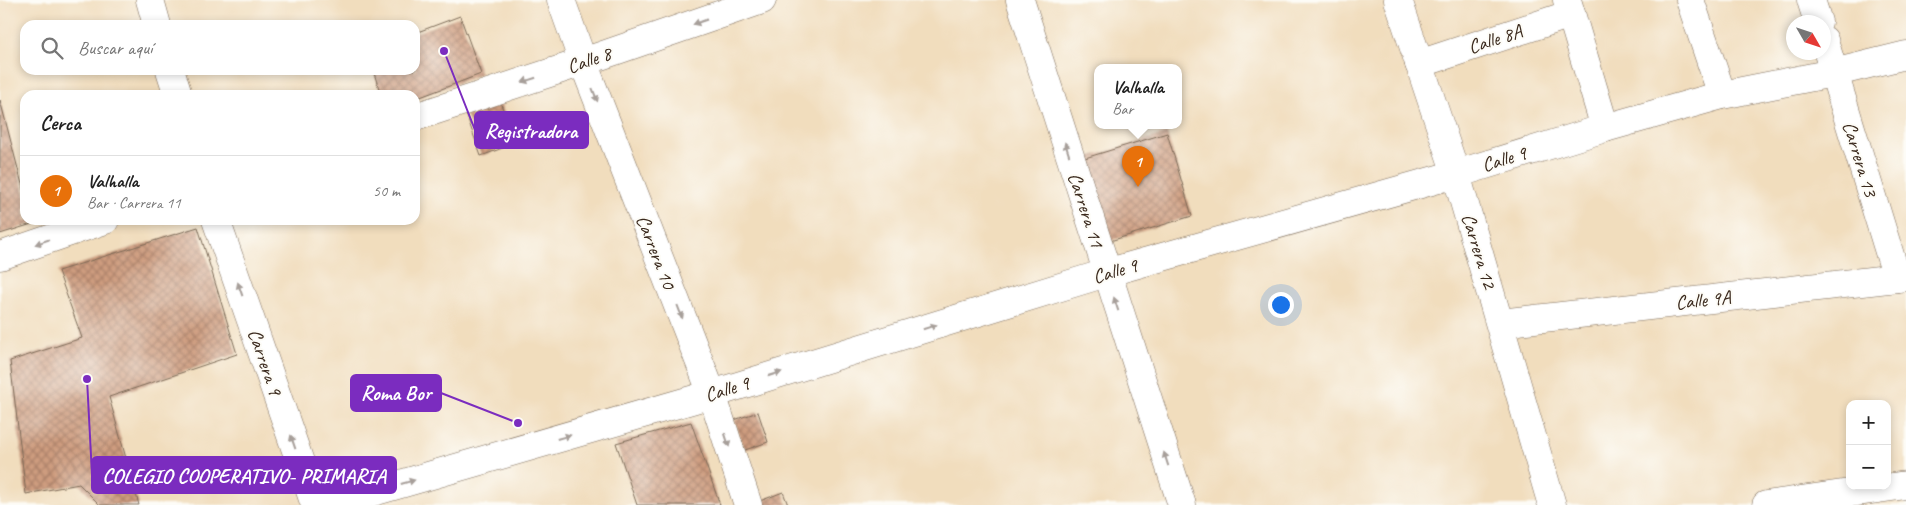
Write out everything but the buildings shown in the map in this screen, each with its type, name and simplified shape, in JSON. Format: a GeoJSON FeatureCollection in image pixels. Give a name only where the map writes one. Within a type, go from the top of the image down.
{"type":"FeatureCollection","features":[{"type":"Feature","properties":{"kind":"street"},"geometry":{"type":"LineString","coordinates":[[150,0],[156,20]]}},
{"type":"Feature","properties":{"kind":"street","name":"Carrera 10"},"geometry":{"type":"LineString","coordinates":[[561,0],[583,62],[712,394],[748,505]]}},
{"type":"Feature","properties":{"kind":"street","name":"Calle 8"},"geometry":{"type":"LineString","coordinates":[[420,115],[583,62],[762,0]]}},
{"type":"Feature","properties":{"kind":"street","name":"Carrera 11"},"geometry":{"type":"LineString","coordinates":[[1020,0],[1106,273],[1182,505]]}},
{"type":"Feature","properties":{"kind":"street","name":"Carrera 12"},"geometry":{"type":"LineString","coordinates":[[1398,0],[1456,174],[1552,505]]}},
{"type":"Feature","properties":{"kind":"street"},"geometry":{"type":"LineString","coordinates":[[1690,0],[1722,95]]}},
{"type":"Feature","properties":{"kind":"street"},"geometry":{"type":"LineString","coordinates":[[1811,0],[1816,15]]}},
{"type":"Feature","properties":{"kind":"street"},"geometry":{"type":"LineString","coordinates":[[1569,7],[1605,128]]}},
{"type":"Feature","properties":{"kind":"street","name":"Calle 8A"},"geometry":{"type":"LineString","coordinates":[[1419,64],[1569,7]]}},
{"type":"Feature","properties":{"kind":"street","name":"Calle 9"},"geometry":{"type":"LineString","coordinates":[[328,505],[712,394],[1106,273],[1456,174],[1605,128],[1722,95],[1834,73],[1906,55]]}},
{"type":"Feature","properties":{"kind":"street","name":"Carrera 13"},"geometry":{"type":"LineString","coordinates":[[1830,60],[1902,278]]}},
{"type":"Feature","properties":{"kind":"street"},"geometry":{"type":"LineString","coordinates":[[172,75],[176,90]]}},
{"type":"Feature","properties":{"kind":"street"},"geometry":{"type":"LineString","coordinates":[[0,256],[90,225]]}},
{"type":"Feature","properties":{"kind":"street","name":"Carrera 9"},"geometry":{"type":"LineString","coordinates":[[218,225],[315,505]]}},
{"type":"Feature","properties":{"kind":"street","name":"Calle 9A"},"geometry":{"type":"LineString","coordinates":[[1500,323],[1902,278]]}},
{"type":"Feature","properties":{"kind":"street"},"geometry":{"type":"LineString","coordinates":[[1766,505],[1906,485]]}},
{"type":"Feature","properties":{"kind":"place","name":"Registradora"},"geometry":{"type":"Point","coordinates":[444,51]}},
{"type":"Feature","properties":{"kind":"place","name":"Valhalla"},"geometry":{"type":"Point","coordinates":[1138,187]}},
{"type":"Feature","properties":{"kind":"place","name":"COLEGIO COOPERATIVO- PRIMARIA"},"geometry":{"type":"Point","coordinates":[87,379]}},
{"type":"Feature","properties":{"kind":"place","name":"Roma Bor"},"geometry":{"type":"Point","coordinates":[518,423]}}]}
